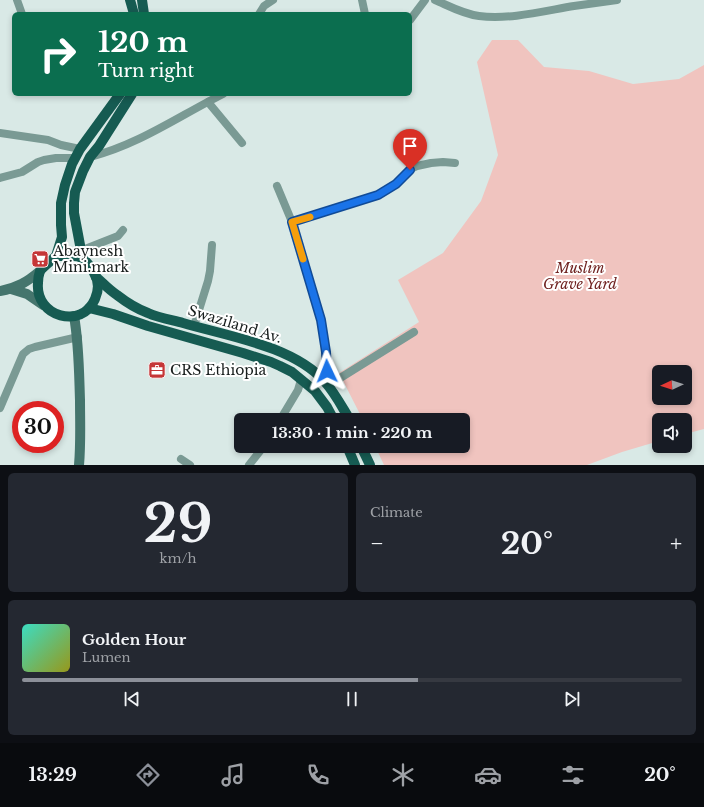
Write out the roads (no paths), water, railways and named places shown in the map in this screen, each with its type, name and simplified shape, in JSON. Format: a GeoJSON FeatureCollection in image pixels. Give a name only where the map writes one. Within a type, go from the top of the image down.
{"type":"FeatureCollection","features":[{"type":"Feature","properties":{"kind":"main road"},"geometry":{"type":"LineString","coordinates":[[130,0],[133,12]]}},
{"type":"Feature","properties":{"kind":"main road"},"geometry":{"type":"LineString","coordinates":[[142,0],[144,12]]}},
{"type":"Feature","properties":{"kind":"main road"},"geometry":{"type":"LineString","coordinates":[[0,291],[10,289],[26,282],[56,256],[62,237],[60,212],[68,173],[77,153],[119,96]]}},
{"type":"Feature","properties":{"kind":"main road"},"geometry":{"type":"LineString","coordinates":[[10,289],[27,294],[57,315],[66,317],[82,313],[89,308],[94,301],[98,285],[96,276],[91,267],[80,254],[80,245],[74,213],[75,192],[90,157],[99,146],[131,96]]}},
{"type":"Feature","properties":{"kind":"main road"},"geometry":{"type":"LineString","coordinates":[[56,256],[80,254]]}},
{"type":"Feature","properties":{"kind":"main road"},"geometry":{"type":"LineString","coordinates":[[40,271],[38,288],[39,296],[43,305]]}},
{"type":"Feature","properties":{"kind":"main road","name":"Swaziland Av."},"geometry":{"type":"LineString","coordinates":[[96,276],[116,295],[149,314],[244,339],[277,350],[291,357],[312,370],[324,381],[346,413]]}},
{"type":"Feature","properties":{"kind":"main road","name":"Swaziland Av."},"geometry":{"type":"LineString","coordinates":[[89,308],[271,362],[292,372],[314,391],[330,413]]}},
{"type":"Feature","properties":{"kind":"main road"},"geometry":{"type":"LineString","coordinates":[[74,316],[78,337],[80,425],[79,465]]}},
{"type":"Feature","properties":{"kind":"main road"},"geometry":{"type":"LineString","coordinates":[[350,453],[355,465]]}},
{"type":"Feature","properties":{"kind":"main road"},"geometry":{"type":"LineString","coordinates":[[364,453],[370,465]]}},
{"type":"Feature","properties":{"kind":"street"},"geometry":{"type":"LineString","coordinates":[[16,0],[21,12]]}},
{"type":"Feature","properties":{"kind":"street"},"geometry":{"type":"LineString","coordinates":[[260,12],[264,6],[273,0]]}},
{"type":"Feature","properties":{"kind":"street"},"geometry":{"type":"LineString","coordinates":[[362,0],[365,12]]}},
{"type":"Feature","properties":{"kind":"street"},"geometry":{"type":"LineString","coordinates":[[412,17],[425,0]]}},
{"type":"Feature","properties":{"kind":"street"},"geometry":{"type":"LineString","coordinates":[[435,0],[460,11],[489,17],[540,12],[617,0]]}},
{"type":"Feature","properties":{"kind":"street"},"geometry":{"type":"LineString","coordinates":[[90,157],[118,148],[147,135],[219,96]]}},
{"type":"Feature","properties":{"kind":"street"},"geometry":{"type":"LineString","coordinates":[[208,102],[242,143]]}},
{"type":"Feature","properties":{"kind":"street"},"geometry":{"type":"LineString","coordinates":[[0,133],[48,140],[77,153]]}},
{"type":"Feature","properties":{"kind":"street"},"geometry":{"type":"LineString","coordinates":[[0,178],[22,172],[44,160],[77,153]]}},
{"type":"Feature","properties":{"kind":"street"},"geometry":{"type":"LineString","coordinates":[[292,222],[378,195],[396,184],[410,170],[417,166],[443,162],[455,163]]}},
{"type":"Feature","properties":{"kind":"street"},"geometry":{"type":"LineString","coordinates":[[277,186],[292,222],[322,325],[327,371],[324,381],[337,380],[414,332]]}},
{"type":"Feature","properties":{"kind":"street"},"geometry":{"type":"LineString","coordinates":[[80,254],[118,236],[123,230]]}},
{"type":"Feature","properties":{"kind":"street"},"geometry":{"type":"LineString","coordinates":[[194,326],[208,281],[212,245]]}},
{"type":"Feature","properties":{"kind":"street"},"geometry":{"type":"LineString","coordinates":[[0,408],[20,359],[26,351],[34,347],[78,337]]}},
{"type":"Feature","properties":{"kind":"street"},"geometry":{"type":"LineString","coordinates":[[284,413],[298,390],[301,380]]}},
{"type":"Feature","properties":{"kind":"street"},"geometry":{"type":"LineString","coordinates":[[249,465],[258,453]]}},
{"type":"Feature","properties":{"kind":"street"},"geometry":{"type":"LineString","coordinates":[[182,459],[190,465]]}},
{"type":"Feature","properties":{"kind":"place","name":"Abaynesh Mini.mark"},"geometry":{"type":"Point","coordinates":[40,259]}},
{"type":"Feature","properties":{"kind":"place","name":"CRS Ethiopia"},"geometry":{"type":"Point","coordinates":[157,370]}},
{"type":"Feature","properties":{"kind":"park label","name":"Muslim Grave Yard"},"geometry":{"type":"Point","coordinates":[580,276]}}]}
